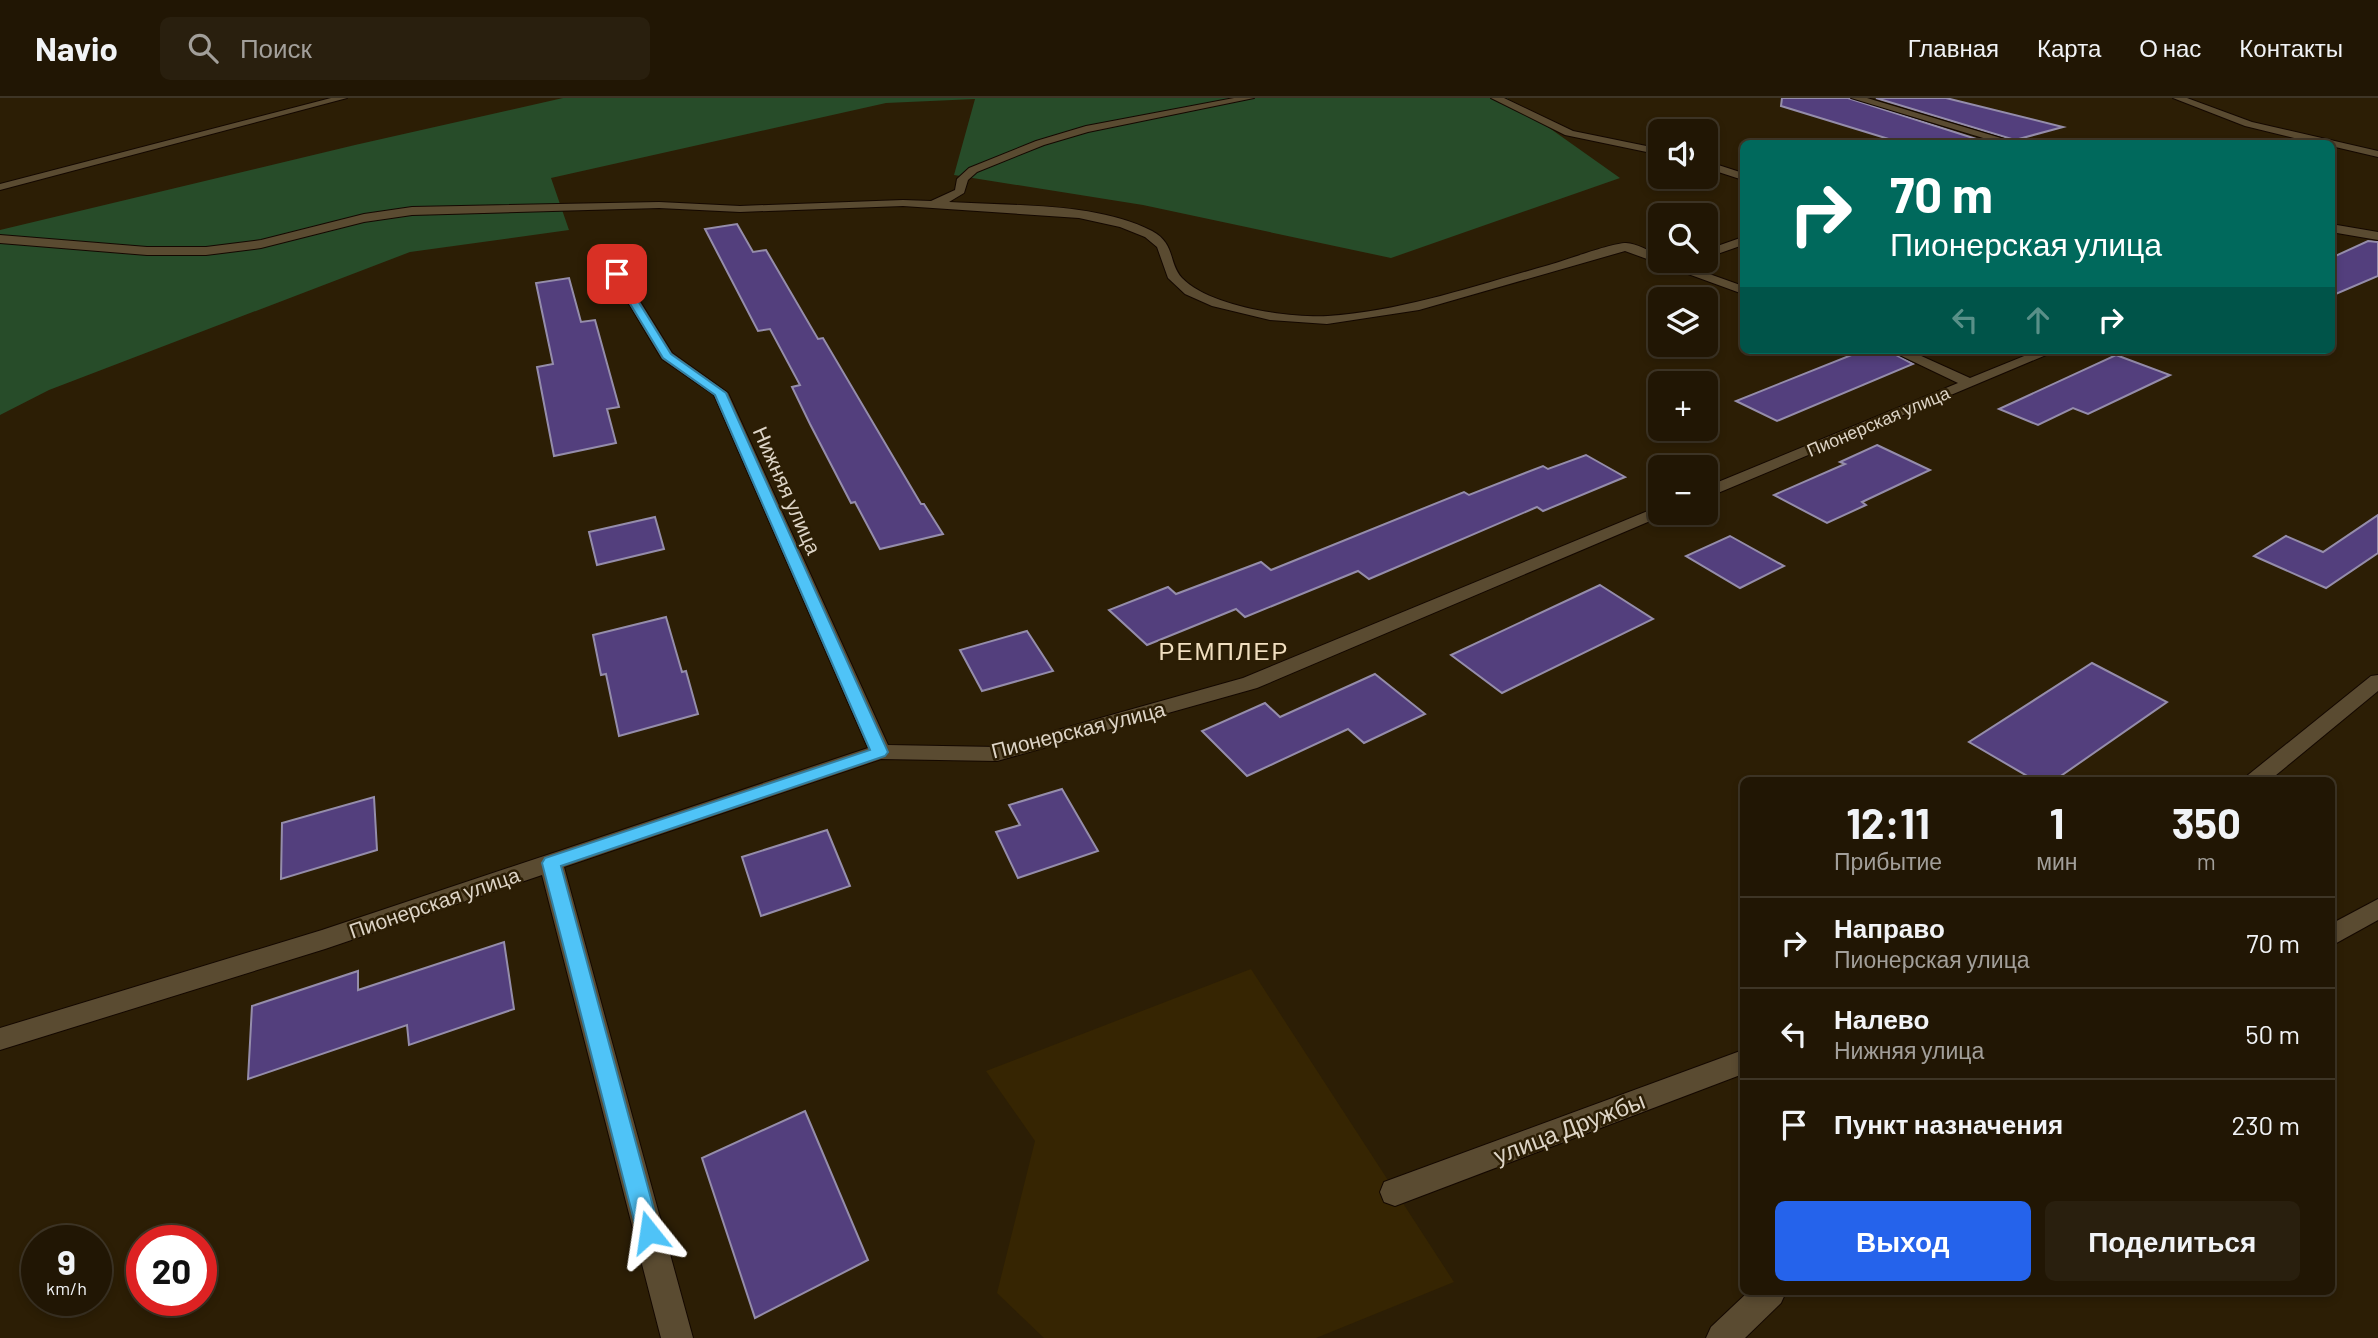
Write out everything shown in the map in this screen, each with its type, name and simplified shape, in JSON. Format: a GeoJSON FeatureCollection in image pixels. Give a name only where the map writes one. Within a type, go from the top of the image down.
{"type":"FeatureCollection","features":[{"type":"Feature","properties":{"kind":"street"},"geometry":{"type":"LineString","coordinates":[[0,187],[342,98]]}},
{"type":"Feature","properties":{"kind":"street"},"geometry":{"type":"LineString","coordinates":[[934,205],[960,191],[963,179],[973,170],[1040,142],[1110,124],[1250,98]]}},
{"type":"Feature","properties":{"kind":"street"},"geometry":{"type":"LineString","coordinates":[[1496,98],[1579,136],[1648,149]]}},
{"type":"Feature","properties":{"kind":"street"},"geometry":{"type":"LineString","coordinates":[[1856,98],[2002,140]]}},
{"type":"Feature","properties":{"kind":"street"},"geometry":{"type":"LineString","coordinates":[[2178,98],[2249,124],[2320,140]]}},
{"type":"Feature","properties":{"kind":"street"},"geometry":{"type":"LineString","coordinates":[[2335,143],[2378,153]]}},
{"type":"Feature","properties":{"kind":"street"},"geometry":{"type":"LineString","coordinates":[[1718,168],[1740,176]]}},
{"type":"Feature","properties":{"kind":"street"},"geometry":{"type":"LineString","coordinates":[[0,239],[147,251],[206,251],[261,244],[364,218],[412,211],[659,205],[740,209],[903,202],[1079,214],[1124,224],[1149,234],[1163,245],[1174,278],[1189,291],[1217,303],[1270,316],[1327,320],[1419,306],[1626,247],[1648,255]]}},
{"type":"Feature","properties":{"kind":"street"},"geometry":{"type":"LineString","coordinates":[[2335,229],[2378,236]]}},
{"type":"Feature","properties":{"kind":"street"},"geometry":{"type":"LineString","coordinates":[[1718,250],[1740,242]]}},
{"type":"Feature","properties":{"kind":"street"},"geometry":{"type":"LineString","coordinates":[[1698,273],[1740,289]]}},
{"type":"Feature","properties":{"kind":"street","name":"Нижняя улица"},"geometry":{"type":"LineString","coordinates":[[617,274],[667,356],[720,393],[880,752]]}},
{"type":"Feature","properties":{"kind":"street"},"geometry":{"type":"LineString","coordinates":[[1905,354],[1969,383]]}},
{"type":"Feature","properties":{"kind":"street","name":"Пионерская улица"},"geometry":{"type":"LineString","coordinates":[[1718,488],[2041,354]]}},
{"type":"Feature","properties":{"kind":"street","name":"Пионерская улица"},"geometry":{"type":"LineString","coordinates":[[0,1039],[324,939],[880,752],[997,754],[1250,683],[1648,517]]}},
{"type":"Feature","properties":{"kind":"street"},"geometry":{"type":"LineString","coordinates":[[2260,777],[2378,681]]}},
{"type":"Feature","properties":{"kind":"street"},"geometry":{"type":"LineString","coordinates":[[551,863],[677,1338]]}},
{"type":"Feature","properties":{"kind":"street"},"geometry":{"type":"LineString","coordinates":[[2335,934],[2378,908]]}},
{"type":"Feature","properties":{"kind":"street","name":"улица Дружбы"},"geometry":{"type":"LineString","coordinates":[[1395,1192],[1740,1063]]}},
{"type":"Feature","properties":{"kind":"street"},"geometry":{"type":"LineString","coordinates":[[1722,1338],[1767,1295]]}},
{"type":"Feature","properties":{"kind":"shaded area"},"geometry":{"type":"Polygon","coordinates":[[[1251,969],[1454,1282],[1316,1338],[1044,1338],[997,1293],[1035,1141],[986,1071],[1251,969]]]}},
{"type":"Feature","properties":{"kind":"green space"},"geometry":{"type":"Polygon","coordinates":[[[563,98],[1507,98],[1620,178],[1391,258],[1143,205],[954,175],[975,99],[886,103],[551,178],[569,230],[410,252],[49,390],[0,415],[0,230],[563,98]]]}},
{"type":"Feature","properties":{"kind":"building"},"geometry":{"type":"Polygon","coordinates":[[[1782,98],[1848,98],[1979,140],[1892,140],[1781,106],[1782,98]]]}},
{"type":"Feature","properties":{"kind":"building"},"geometry":{"type":"Polygon","coordinates":[[[1876,98],[1946,98],[2063,127],[2015,140],[1876,98]]]}},
{"type":"Feature","properties":{"kind":"building"},"geometry":{"type":"Polygon","coordinates":[[[737,224],[753,252],[766,250],[818,339],[823,338],[921,504],[924,504],[943,534],[880,549],[855,502],[851,503],[810,424],[792,387],[800,385],[770,329],[758,331],[705,229],[737,224]]]}},
{"type":"Feature","properties":{"kind":"building"},"geometry":{"type":"Polygon","coordinates":[[[2368,241],[2378,242],[2378,276],[2335,294],[2335,256],[2368,241]]]}},
{"type":"Feature","properties":{"kind":"building"},"geometry":{"type":"Polygon","coordinates":[[[569,278],[581,322],[595,320],[619,407],[607,409],[616,443],[554,456],[537,367],[553,364],[536,283],[569,278]]]}},
{"type":"Feature","properties":{"kind":"building"},"geometry":{"type":"Polygon","coordinates":[[[1854,354],[1894,354],[1913,364],[1777,421],[1736,401],[1854,354]]]}},
{"type":"Feature","properties":{"kind":"building"},"geometry":{"type":"Polygon","coordinates":[[[2116,355],[2170,375],[2088,414],[2073,408],[2038,425],[1999,409],[2116,355]]]}},
{"type":"Feature","properties":{"kind":"building"},"geometry":{"type":"Polygon","coordinates":[[[1877,445],[1930,470],[1862,502],[1866,505],[1827,523],[1774,495],[1845,464],[1840,462],[1877,445]]]}},
{"type":"Feature","properties":{"kind":"building"},"geometry":{"type":"Polygon","coordinates":[[[1586,455],[1625,477],[1543,511],[1537,507],[1369,579],[1358,571],[1245,617],[1236,609],[1147,645],[1109,610],[1168,587],[1176,594],[1261,562],[1271,570],[1464,492],[1469,495],[1543,466],[1548,469],[1586,455]]]}},
{"type":"Feature","properties":{"kind":"building"},"geometry":{"type":"Polygon","coordinates":[[[2378,515],[2378,553],[2326,588],[2254,556],[2286,536],[2323,552],[2378,515]]]}},
{"type":"Feature","properties":{"kind":"building"},"geometry":{"type":"Polygon","coordinates":[[[655,517],[664,549],[597,565],[589,532],[655,517]]]}},
{"type":"Feature","properties":{"kind":"building"},"geometry":{"type":"Polygon","coordinates":[[[1730,536],[1784,566],[1740,588],[1686,556],[1730,536]]]}},
{"type":"Feature","properties":{"kind":"building"},"geometry":{"type":"Polygon","coordinates":[[[1600,585],[1653,619],[1502,693],[1451,655],[1600,585]]]}},
{"type":"Feature","properties":{"kind":"building"},"geometry":{"type":"Polygon","coordinates":[[[666,617],[698,714],[619,736],[606,674],[601,675],[593,635],[666,617]]]}},
{"type":"Feature","properties":{"kind":"building"},"geometry":{"type":"Polygon","coordinates":[[[1027,631],[1053,671],[982,691],[960,650],[1027,631]]]}},
{"type":"Feature","properties":{"kind":"building"},"geometry":{"type":"Polygon","coordinates":[[[2092,663],[2167,702],[2059,777],[2029,777],[1969,742],[2092,663]]]}},
{"type":"Feature","properties":{"kind":"building"},"geometry":{"type":"Polygon","coordinates":[[[1375,674],[1425,714],[1364,743],[1348,729],[1247,776],[1202,731],[1265,703],[1280,717],[1375,674]]]}},
{"type":"Feature","properties":{"kind":"building"},"geometry":{"type":"Polygon","coordinates":[[[1062,789],[1098,851],[1018,878],[996,832],[1020,825],[1009,805],[1062,789]]]}},
{"type":"Feature","properties":{"kind":"building"},"geometry":{"type":"Polygon","coordinates":[[[374,797],[377,850],[281,879],[282,823],[374,797]]]}},
{"type":"Feature","properties":{"kind":"building"},"geometry":{"type":"Polygon","coordinates":[[[827,830],[850,886],[761,916],[742,857],[827,830]]]}},
{"type":"Feature","properties":{"kind":"building"},"geometry":{"type":"Polygon","coordinates":[[[504,942],[514,1009],[409,1045],[407,1025],[248,1079],[252,1006],[358,971],[358,990],[504,942]]]}},
{"type":"Feature","properties":{"kind":"building"},"geometry":{"type":"Polygon","coordinates":[[[805,1111],[868,1260],[755,1318],[702,1158],[805,1111]]]}},
{"type":"Feature","properties":{"kind":"district","name":"РЕМПЛЕР"},"geometry":{"type":"Point","coordinates":[1224,650]}},
{"type":"Feature","properties":{"kind":"route"},"geometry":{"type":"LineString","coordinates":[[617,274],[667,356],[720,393],[880,752],[551,863],[649,1232]]}}]}
